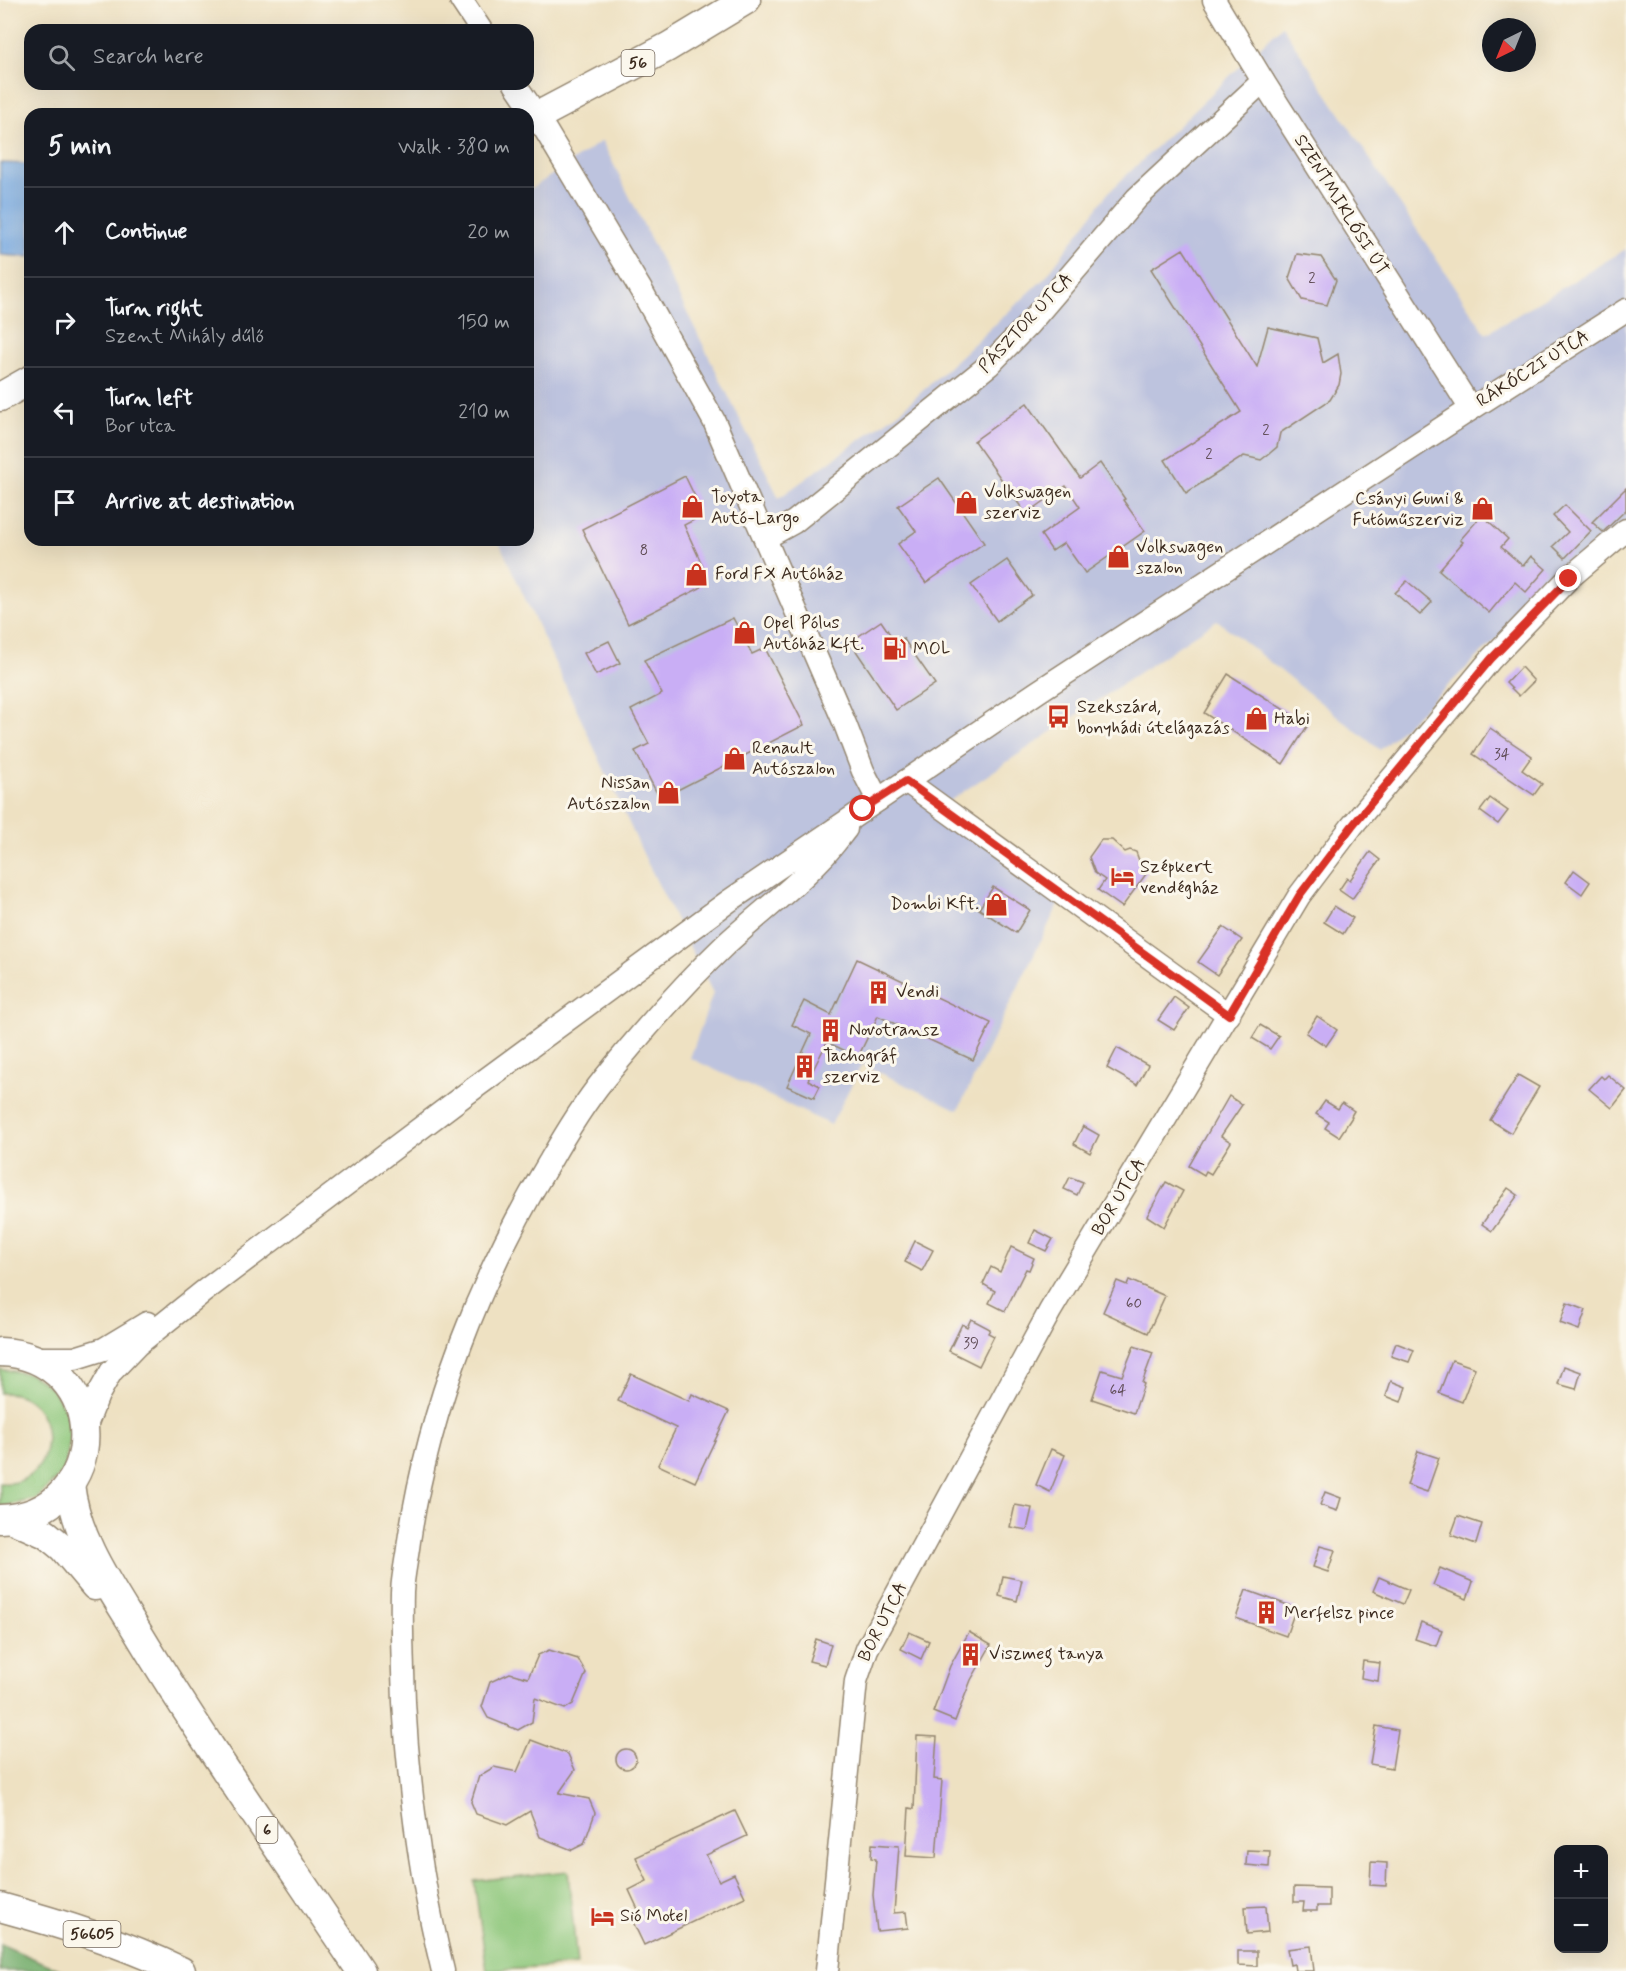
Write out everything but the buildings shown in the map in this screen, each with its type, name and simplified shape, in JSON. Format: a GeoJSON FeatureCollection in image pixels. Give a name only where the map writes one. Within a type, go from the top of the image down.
{"type":"FeatureCollection","features":[{"type":"Feature","properties":{"kind":"main road","name":"56"},"geometry":{"type":"LineString","coordinates":[[534,118],[659,52],[746,0]]}},
{"type":"Feature","properties":{"kind":"main road"},"geometry":{"type":"LineString","coordinates":[[0,397],[24,383]]}},
{"type":"Feature","properties":{"kind":"main road","name":"6"},"geometry":{"type":"LineString","coordinates":[[0,1352],[23,1354],[51,1367],[75,1394],[82,1410],[85,1428],[81,1463],[70,1484],[59,1497],[45,1508],[29,1515],[6,1519]]}},
{"type":"Feature","properties":{"kind":"main road","name":"6"},"geometry":{"type":"LineString","coordinates":[[70,1484],[72,1502],[79,1524],[95,1560],[172,1689]]}},
{"type":"Feature","properties":{"kind":"main road","name":"6"},"geometry":{"type":"LineString","coordinates":[[6,1519],[46,1534],[63,1548],[89,1577],[172,1689],[361,1971]]}},
{"type":"Feature","properties":{"kind":"main road","name":"56605"},"geometry":{"type":"LineString","coordinates":[[0,1907],[93,1935],[148,1955],[181,1971]]}},
{"type":"Feature","properties":{"kind":"street"},"geometry":{"type":"LineString","coordinates":[[461,0],[477,24]]}},
{"type":"Feature","properties":{"kind":"street","name":"SZENTMIKLÓSI ÚT"},"geometry":{"type":"LineString","coordinates":[[1214,0],[1471,409]]}},
{"type":"Feature","properties":{"kind":"street","name":"PÁSZTOR UTCA"},"geometry":{"type":"LineString","coordinates":[[765,538],[794,522],[989,365],[1028,325],[1137,198],[1263,81]]}},
{"type":"Feature","properties":{"kind":"street"},"geometry":{"type":"LineString","coordinates":[[518,90],[527,108]]}},
{"type":"Feature","properties":{"kind":"street"},"geometry":{"type":"LineString","coordinates":[[443,1971],[429,1917],[418,1853],[408,1770],[403,1677],[402,1591],[414,1507],[432,1431],[463,1339],[526,1199],[569,1129],[601,1083],[670,1000],[725,945],[821,860],[870,804],[863,771],[845,724],[714,422],[644,295],[534,122]]}},
{"type":"Feature","properties":{"kind":"street","name":"RÁKÓCZI UTCA"},"geometry":{"type":"LineString","coordinates":[[203,1292],[462,1097],[729,901],[1048,685],[1626,310]]}},
{"type":"Feature","properties":{"kind":"street","name":"BOR UTCA"},"geometry":{"type":"LineString","coordinates":[[827,1971],[856,1681],[867,1649],[1050,1311],[1299,896],[1352,826],[1491,659],[1569,579],[1626,530]]}},
{"type":"Feature","properties":{"kind":"street"},"geometry":{"type":"LineString","coordinates":[[906,781],[1229,1015]]}},
{"type":"Feature","properties":{"kind":"street"},"geometry":{"type":"LineString","coordinates":[[35,1358],[75,1358],[104,1349],[175,1304],[203,1292]]}},
{"type":"Feature","properties":{"kind":"street"},"geometry":{"type":"LineString","coordinates":[[85,1428],[98,1395],[111,1372],[137,1345],[203,1292]]}},
{"type":"Feature","properties":{"kind":"shaded area"},"geometry":{"type":"Polygon","coordinates":[[[1282,26],[1486,334],[1626,249],[1626,520],[1565,574],[1380,750],[1217,620],[945,804],[1065,891],[958,1110],[862,1064],[831,1125],[690,1058],[713,993],[647,862],[501,546],[534,546],[534,187],[602,141],[779,498],[903,409],[1045,278],[1108,193],[1282,26]]]}},
{"type":"Feature","properties":{"kind":"green space"},"geometry":{"type":"Polygon","coordinates":[[[0,1369],[30,1374],[53,1390],[68,1414],[72,1428],[64,1471],[36,1499],[0,1507],[0,1483],[20,1480],[35,1470],[44,1456],[47,1438],[44,1421],[35,1406],[21,1396],[0,1393],[0,1369]]]}},
{"type":"Feature","properties":{"kind":"green space"},"geometry":{"type":"Polygon","coordinates":[[[568,1871],[577,1965],[487,1971],[474,1881],[568,1871]]]}},
{"type":"Feature","properties":{"kind":"green space"},"geometry":{"type":"Polygon","coordinates":[[[0,1944],[63,1971],[0,1971],[0,1944]]]}},
{"type":"Feature","properties":{"kind":"water"},"geometry":{"type":"Polygon","coordinates":[[[0,163],[24,164],[24,257],[0,255],[0,163]]]}},
{"type":"Feature","properties":{"kind":"place","name":"Volkswagen szerviz"},"geometry":{"type":"Point","coordinates":[966,502]}},
{"type":"Feature","properties":{"kind":"place","name":"Toyota Autó-Largo"},"geometry":{"type":"Point","coordinates":[693,507]}},
{"type":"Feature","properties":{"kind":"place","name":"Csányi Gumi & Futóműszerviz"},"geometry":{"type":"Point","coordinates":[1482,509]}},
{"type":"Feature","properties":{"kind":"place","name":"Volkswagen szalon"},"geometry":{"type":"Point","coordinates":[1118,557]}},
{"type":"Feature","properties":{"kind":"place","name":"Ford FX Autóház"},"geometry":{"type":"Point","coordinates":[697,574]}},
{"type":"Feature","properties":{"kind":"place","name":"Opel Pólus Autóház Kft."},"geometry":{"type":"Point","coordinates":[745,633]}},
{"type":"Feature","properties":{"kind":"place","name":"MOL"},"geometry":{"type":"Point","coordinates":[895,649]}},
{"type":"Feature","properties":{"kind":"place","name":"Szekszárd, bonyhádi útelágazás"},"geometry":{"type":"Point","coordinates":[1059,717]}},
{"type":"Feature","properties":{"kind":"place","name":"Habi"},"geometry":{"type":"Point","coordinates":[1256,719]}},
{"type":"Feature","properties":{"kind":"place","name":"Renault Autószalon"},"geometry":{"type":"Point","coordinates":[734,758]}},
{"type":"Feature","properties":{"kind":"place","name":"Nissan Autószalon"},"geometry":{"type":"Point","coordinates":[668,793]}},
{"type":"Feature","properties":{"kind":"place","name":"Szépkert vendégház"},"geometry":{"type":"Point","coordinates":[1122,877]}},
{"type":"Feature","properties":{"kind":"place","name":"Dombi Kft."},"geometry":{"type":"Point","coordinates":[997,904]}},
{"type":"Feature","properties":{"kind":"place","name":"Vendi"},"geometry":{"type":"Point","coordinates":[878,992]}},
{"type":"Feature","properties":{"kind":"place","name":"Novotransz"},"geometry":{"type":"Point","coordinates":[831,1030]}},
{"type":"Feature","properties":{"kind":"place","name":"Tachográf szerviz"},"geometry":{"type":"Point","coordinates":[805,1066]}},
{"type":"Feature","properties":{"kind":"place","name":"Merfelsz pince"},"geometry":{"type":"Point","coordinates":[1266,1613]}},
{"type":"Feature","properties":{"kind":"place","name":"Viszmeg tanya"},"geometry":{"type":"Point","coordinates":[971,1654]}},
{"type":"Feature","properties":{"kind":"place","name":"Sió Motel"},"geometry":{"type":"Point","coordinates":[602,1916]}},
{"type":"Feature","properties":{"kind":"route"},"geometry":{"type":"LineString","coordinates":[[863,809],[906,781],[1229,1015],[1299,896],[1352,826],[1491,659],[1569,579]]}}]}
